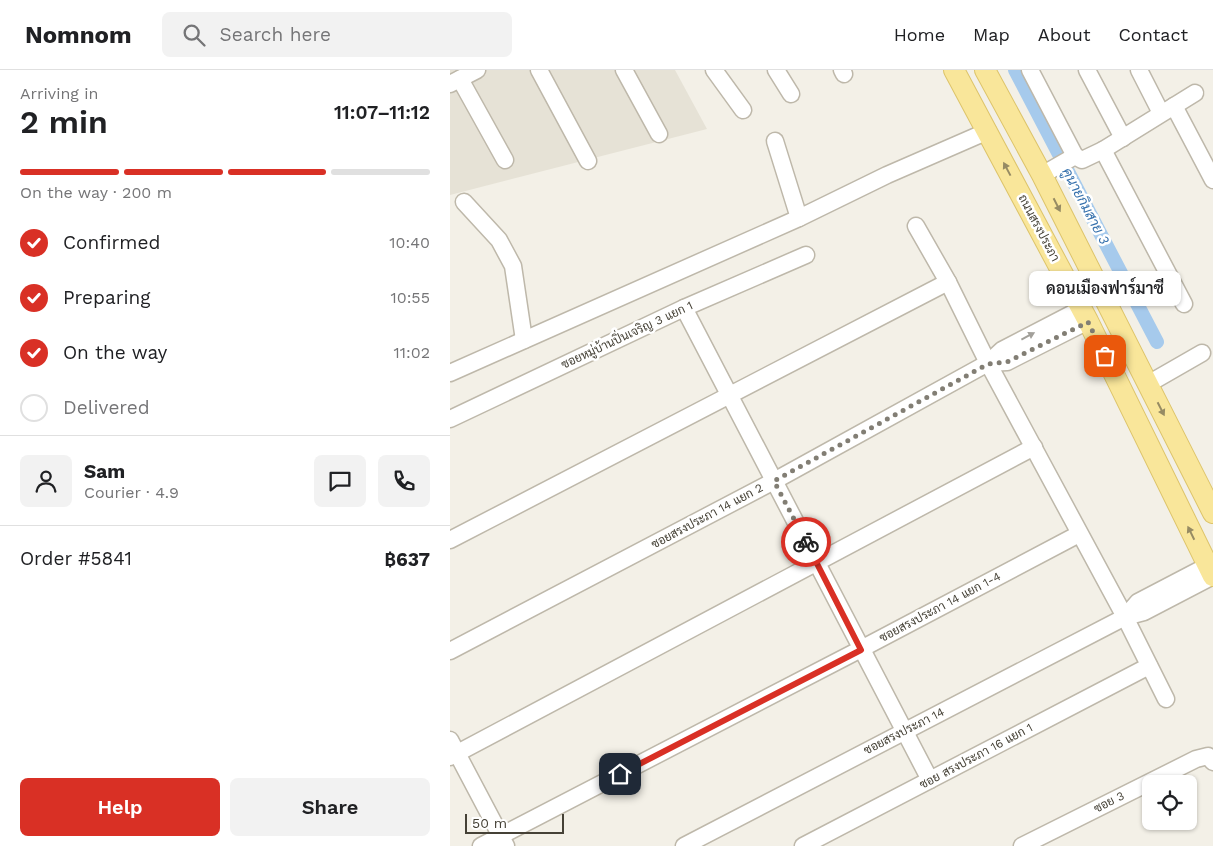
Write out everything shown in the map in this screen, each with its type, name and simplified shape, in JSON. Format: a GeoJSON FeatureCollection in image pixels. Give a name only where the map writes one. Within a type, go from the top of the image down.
{"type":"FeatureCollection","features":[{"type":"Feature","properties":{"kind":"main road","name":"ถนนสรงประภา"},"geometry":{"type":"LineString","coordinates":[[954,70],[1084,315],[1210,571]]}},
{"type":"Feature","properties":{"kind":"main road","name":"ถนนสรงประภา"},"geometry":{"type":"LineString","coordinates":[[984,70],[1059,165],[1148,384],[1213,513]]}},
{"type":"Feature","properties":{"kind":"street"},"geometry":{"type":"LineString","coordinates":[[477,70],[455,82],[505,160]]}},
{"type":"Feature","properties":{"kind":"street"},"geometry":{"type":"LineString","coordinates":[[539,70],[588,162]]}},
{"type":"Feature","properties":{"kind":"street"},"geometry":{"type":"LineString","coordinates":[[624,70],[659,134]]}},
{"type":"Feature","properties":{"kind":"street"},"geometry":{"type":"LineString","coordinates":[[714,70],[743,110]]}},
{"type":"Feature","properties":{"kind":"street"},"geometry":{"type":"LineString","coordinates":[[776,70],[792,94]]}},
{"type":"Feature","properties":{"kind":"street"},"geometry":{"type":"LineString","coordinates":[[1030,70],[1059,165],[1082,160],[1103,150],[1195,93]]}},
{"type":"Feature","properties":{"kind":"street"},"geometry":{"type":"LineString","coordinates":[[1088,70],[1123,138]]}},
{"type":"Feature","properties":{"kind":"street"},"geometry":{"type":"LineString","coordinates":[[1139,70],[1168,109],[1213,180]]}},
{"type":"Feature","properties":{"kind":"street"},"geometry":{"type":"LineString","coordinates":[[450,374],[798,218],[888,175],[988,132]]}},
{"type":"Feature","properties":{"kind":"street"},"geometry":{"type":"LineString","coordinates":[[774,141],[798,218]]}},
{"type":"Feature","properties":{"kind":"street"},"geometry":{"type":"LineString","coordinates":[[1103,150],[1184,304]]}},
{"type":"Feature","properties":{"kind":"street"},"geometry":{"type":"LineString","coordinates":[[464,202],[499,240],[513,266],[524,340]]}},
{"type":"Feature","properties":{"kind":"street"},"geometry":{"type":"LineString","coordinates":[[916,226],[948,282],[988,364],[1125,617],[1148,666],[1166,698]]}},
{"type":"Feature","properties":{"kind":"street","name":"ซอยหมู่บ้านปิ่นเจริญ 3 แยก 1"},"geometry":{"type":"LineString","coordinates":[[450,419],[684,308],[806,255]]}},
{"type":"Feature","properties":{"kind":"street"},"geometry":{"type":"LineString","coordinates":[[450,540],[948,282]]}},
{"type":"Feature","properties":{"kind":"street"},"geometry":{"type":"LineString","coordinates":[[684,308],[930,780]]}},
{"type":"Feature","properties":{"kind":"street","name":"ซอยสรงประภา 14 แยก 2"},"geometry":{"type":"LineString","coordinates":[[450,651],[774,481],[988,364],[1007,362],[1084,315]]}},
{"type":"Feature","properties":{"kind":"street"},"geometry":{"type":"LineString","coordinates":[[1148,384],[1202,353]]}},
{"type":"Feature","properties":{"kind":"street"},"geometry":{"type":"LineString","coordinates":[[503,841],[452,750],[1034,447]]}},
{"type":"Feature","properties":{"kind":"street","name":"ซอยสรงประภา 14 แยก 1-4"},"geometry":{"type":"LineString","coordinates":[[481,846],[503,841],[1080,534]]}},
{"type":"Feature","properties":{"kind":"street","name":"ซอยสรงประภา 14"},"geometry":{"type":"LineString","coordinates":[[684,846],[1125,617],[1144,612],[1210,571]]}},
{"type":"Feature","properties":{"kind":"street","name":"ซอย สรงประภา 16 แยก 1"},"geometry":{"type":"LineString","coordinates":[[803,846],[1148,666]]}},
{"type":"Feature","properties":{"kind":"street","name":"ซอย 3"},"geometry":{"type":"LineString","coordinates":[[1022,846],[1196,759],[1208,756],[1213,762]]}},
{"type":"Feature","properties":{"kind":"shaded area"},"geometry":{"type":"Polygon","coordinates":[[[450,70],[675,70],[707,129],[450,195],[450,70]]]}},
{"type":"Feature","properties":{"kind":"waterway","name":"คูนายกิมสาย 3"},"geometry":{"type":"LineString","coordinates":[[1015,70],[1157,342]]}},
{"type":"Feature","properties":{"kind":"way so far"},"geometry":{"type":"LineString","coordinates":[[806,542],[774,481],[988,364],[1007,362],[1088,322],[1105,356]]}},
{"type":"Feature","properties":{"kind":"place","name":"ดอนเมืองฟาร์มาซี"},"geometry":{"type":"Point","coordinates":[1105,356]}},
{"type":"Feature","properties":{"kind":"route"},"geometry":{"type":"LineString","coordinates":[[620,774],[861,650],[806,542]]}}]}
